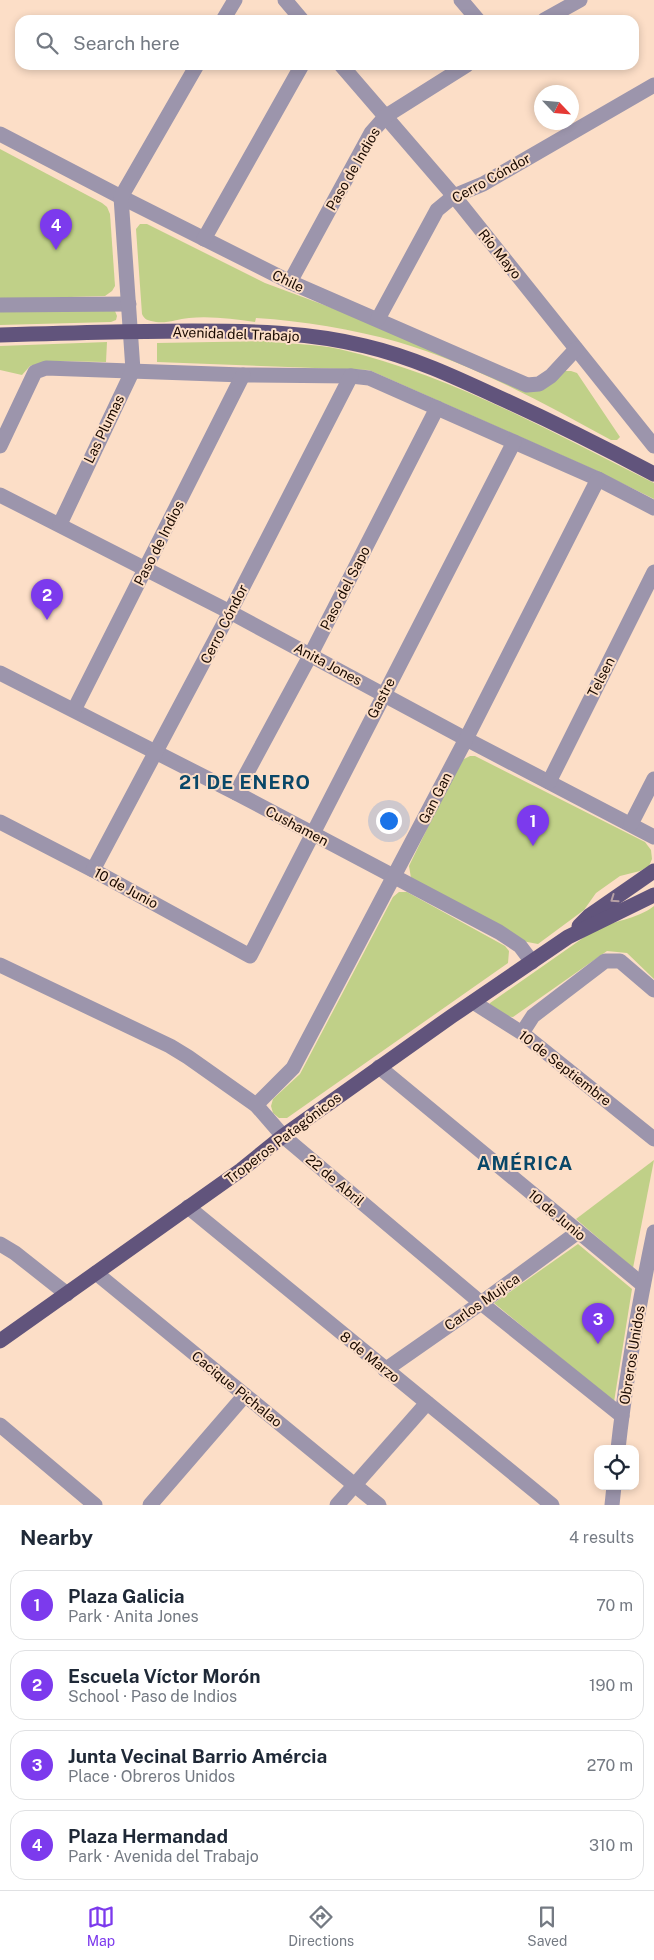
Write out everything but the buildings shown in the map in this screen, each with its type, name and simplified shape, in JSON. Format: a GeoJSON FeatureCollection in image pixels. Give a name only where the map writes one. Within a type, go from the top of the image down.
{"type":"FeatureCollection","features":[{"type":"Feature","properties":{"kind":"main road","name":"Avenida del Trabajo"},"geometry":{"type":"LineString","coordinates":[[0,335],[132,331],[271,332],[328,339],[381,350],[422,363],[451,375],[529,411],[654,474]]}},
{"type":"Feature","properties":{"kind":"main road","name":"Troperos Patagónicos"},"geometry":{"type":"LineString","coordinates":[[568,937],[589,916],[654,871]]}},
{"type":"Feature","properties":{"kind":"main road","name":"Troperos Patagónicos"},"geometry":{"type":"LineString","coordinates":[[0,1341],[241,1170],[283,1136],[379,1067],[568,937],[654,894]]}},
{"type":"Feature","properties":{"kind":"street"},"geometry":{"type":"LineString","coordinates":[[226,15],[235,0]]}},
{"type":"Feature","properties":{"kind":"street"},"geometry":{"type":"LineString","coordinates":[[285,0],[298,15]]}},
{"type":"Feature","properties":{"kind":"street"},"geometry":{"type":"LineString","coordinates":[[461,0],[474,15]]}},
{"type":"Feature","properties":{"kind":"street"},"geometry":{"type":"LineString","coordinates":[[553,15],[580,0]]}},
{"type":"Feature","properties":{"kind":"street"},"geometry":{"type":"LineString","coordinates":[[121,197],[194,70]]}},
{"type":"Feature","properties":{"kind":"street"},"geometry":{"type":"LineString","coordinates":[[204,239],[299,70]]}},
{"type":"Feature","properties":{"kind":"street","name":"Río Mayo"},"geometry":{"type":"LineString","coordinates":[[346,70],[454,196],[654,446]]}},
{"type":"Feature","properties":{"kind":"street","name":"Paso de Indios"},"geometry":{"type":"LineString","coordinates":[[290,282],[371,133],[386,116],[459,70]]}},
{"type":"Feature","properties":{"kind":"street","name":"Cerro Cóndor"},"geometry":{"type":"LineString","coordinates":[[378,319],[437,210],[454,196],[483,184],[654,85]]}},
{"type":"Feature","properties":{"kind":"street","name":"Chile"},"geometry":{"type":"LineString","coordinates":[[0,134],[290,282],[527,385],[539,384],[551,376],[576,349]]}},
{"type":"Feature","properties":{"kind":"street","name":"Las Plumas"},"geometry":{"type":"LineString","coordinates":[[60,524],[133,370],[132,331],[121,197]]}},
{"type":"Feature","properties":{"kind":"street"},"geometry":{"type":"LineString","coordinates":[[0,305],[129,304]]}},
{"type":"Feature","properties":{"kind":"street"},"geometry":{"type":"LineString","coordinates":[[0,446],[35,372],[46,368],[243,375],[351,376],[369,378],[598,479],[654,508]]}},
{"type":"Feature","properties":{"kind":"street","name":"Paso de Indios"},"geometry":{"type":"LineString","coordinates":[[74,710],[243,375]]}},
{"type":"Feature","properties":{"kind":"street","name":"Cerro Cóndor"},"geometry":{"type":"LineString","coordinates":[[93,870],[157,753],[351,376]]}},
{"type":"Feature","properties":{"kind":"street","name":"Paso del Sapo"},"geometry":{"type":"LineString","coordinates":[[236,793],[311,654],[437,408]]}},
{"type":"Feature","properties":{"kind":"street","name":"Gastre"},"geometry":{"type":"LineString","coordinates":[[250,956],[514,442]]}},
{"type":"Feature","properties":{"kind":"street","name":"Gan Gan"},"geometry":{"type":"LineString","coordinates":[[256,1106],[293,1068],[466,739],[598,479]]}},
{"type":"Feature","properties":{"kind":"street","name":"Anita Jones"},"geometry":{"type":"LineString","coordinates":[[0,495],[311,654],[466,739],[654,837]]}},
{"type":"Feature","properties":{"kind":"street","name":"Telsen"},"geometry":{"type":"LineString","coordinates":[[549,782],[654,572]]}},
{"type":"Feature","properties":{"kind":"street","name":"Cushamen"},"geometry":{"type":"LineString","coordinates":[[0,673],[236,793],[394,877],[520,946],[532,962]]}},
{"type":"Feature","properties":{"kind":"street"},"geometry":{"type":"LineString","coordinates":[[631,824],[654,779]]}},
{"type":"Feature","properties":{"kind":"street","name":"10 de Junio"},"geometry":{"type":"LineString","coordinates":[[0,822],[93,870],[250,956]]}},
{"type":"Feature","properties":{"kind":"street"},"geometry":{"type":"LineString","coordinates":[[522,1033],[533,1016],[605,961],[620,961],[654,990]]}},
{"type":"Feature","properties":{"kind":"street","name":"22 de Abril"},"geometry":{"type":"LineString","coordinates":[[0,965],[188,1056],[256,1106],[283,1136],[481,1303],[622,1416]]}},
{"type":"Feature","properties":{"kind":"street","name":"10 de Septiembre"},"geometry":{"type":"LineString","coordinates":[[473,1002],[522,1033],[654,1139]]}},
{"type":"Feature","properties":{"kind":"street","name":"10 de Junio"},"geometry":{"type":"LineString","coordinates":[[379,1067],[643,1285]]}},
{"type":"Feature","properties":{"kind":"street","name":"8 de Marzo"},"geometry":{"type":"LineString","coordinates":[[188,1207],[552,1505]]}},
{"type":"Feature","properties":{"kind":"street","name":"Carlos Mujica"},"geometry":{"type":"LineString","coordinates":[[385,1370],[578,1232]]}},
{"type":"Feature","properties":{"kind":"street","name":"Obreros Unidos"},"geometry":{"type":"LineString","coordinates":[[618,1445],[643,1285],[654,1232]]}},
{"type":"Feature","properties":{"kind":"street"},"geometry":{"type":"LineString","coordinates":[[0,1244],[15,1253],[67,1294]]}},
{"type":"Feature","properties":{"kind":"street","name":"Cacique Pichalao"},"geometry":{"type":"LineString","coordinates":[[96,1273],[379,1505]]}},
{"type":"Feature","properties":{"kind":"street"},"geometry":{"type":"LineString","coordinates":[[150,1505],[245,1395]]}},
{"type":"Feature","properties":{"kind":"street"},"geometry":{"type":"LineString","coordinates":[[337,1505],[427,1403]]}},
{"type":"Feature","properties":{"kind":"street"},"geometry":{"type":"LineString","coordinates":[[0,1426],[94,1505]]}},
{"type":"Feature","properties":{"kind":"street"},"geometry":{"type":"LineString","coordinates":[[612,1505],[614,1490]]}},
{"type":"Feature","properties":{"kind":"green space"},"geometry":{"type":"Polygon","coordinates":[[[0,149],[107,207],[110,214],[115,286],[112,291],[105,296],[0,299],[0,149]]]}},
{"type":"Feature","properties":{"kind":"green space"},"geometry":{"type":"Polygon","coordinates":[[[140,224],[147,224],[265,283],[351,315],[525,388],[565,371],[577,373],[620,437],[617,440],[611,440],[507,385],[453,361],[381,337],[327,326],[256,318],[255,322],[206,317],[161,322],[148,320],[142,314],[136,229],[140,224]]]}},
{"type":"Feature","properties":{"kind":"green space"},"geometry":{"type":"Polygon","coordinates":[[[0,310],[115,311],[117,316],[116,320],[111,322],[0,325],[0,310]]]}},
{"type":"Feature","properties":{"kind":"green space"},"geometry":{"type":"Polygon","coordinates":[[[263,341],[339,349],[381,360],[461,389],[539,425],[654,483],[654,499],[597,471],[369,370],[157,362],[157,343],[263,341]]]}},
{"type":"Feature","properties":{"kind":"green space"},"geometry":{"type":"Polygon","coordinates":[[[107,342],[106,362],[50,361],[30,366],[22,375],[0,370],[0,346],[107,342]]]}},
{"type":"Feature","properties":{"kind":"green space"},"geometry":{"type":"Polygon","coordinates":[[[475,756],[645,842],[651,850],[652,859],[649,866],[640,871],[620,876],[596,893],[584,910],[538,944],[522,941],[411,878],[409,866],[458,765],[462,760],[475,756]]]}},
{"type":"Feature","properties":{"kind":"green space"},"geometry":{"type":"Polygon","coordinates":[[[399,892],[407,892],[505,946],[509,951],[508,963],[287,1118],[279,1118],[273,1113],[271,1106],[273,1099],[300,1074],[393,897],[399,892]]]}},
{"type":"Feature","properties":{"kind":"green space"},"geometry":{"type":"Polygon","coordinates":[[[654,906],[654,979],[627,953],[607,951],[513,1017],[504,1016],[489,1007],[490,1003],[593,931],[640,914],[654,906]]]}},
{"type":"Feature","properties":{"kind":"green space"},"geometry":{"type":"Polygon","coordinates":[[[654,1160],[633,1268],[576,1219],[654,1160]]]}},
{"type":"Feature","properties":{"kind":"green space"},"geometry":{"type":"Polygon","coordinates":[[[578,1244],[632,1289],[614,1402],[494,1303],[578,1244]]]}},
{"type":"Feature","properties":{"kind":"place","name":"Plaza Hermandad"},"geometry":{"type":"Point","coordinates":[56,250]}},
{"type":"Feature","properties":{"kind":"place","name":"Escuela Víctor Morón"},"geometry":{"type":"Point","coordinates":[47,620]}},
{"type":"Feature","properties":{"kind":"place","name":"Plaza Galicia"},"geometry":{"type":"Point","coordinates":[533,846]}},
{"type":"Feature","properties":{"kind":"place","name":"Junta Vecinal Barrio Amércia"},"geometry":{"type":"Point","coordinates":[598,1344]}},
{"type":"Feature","properties":{"kind":"district","name":"21 DE ENERO"},"geometry":{"type":"Point","coordinates":[245,782]}},
{"type":"Feature","properties":{"kind":"district","name":"AMÉRICA"},"geometry":{"type":"Point","coordinates":[525,1163]}}]}
